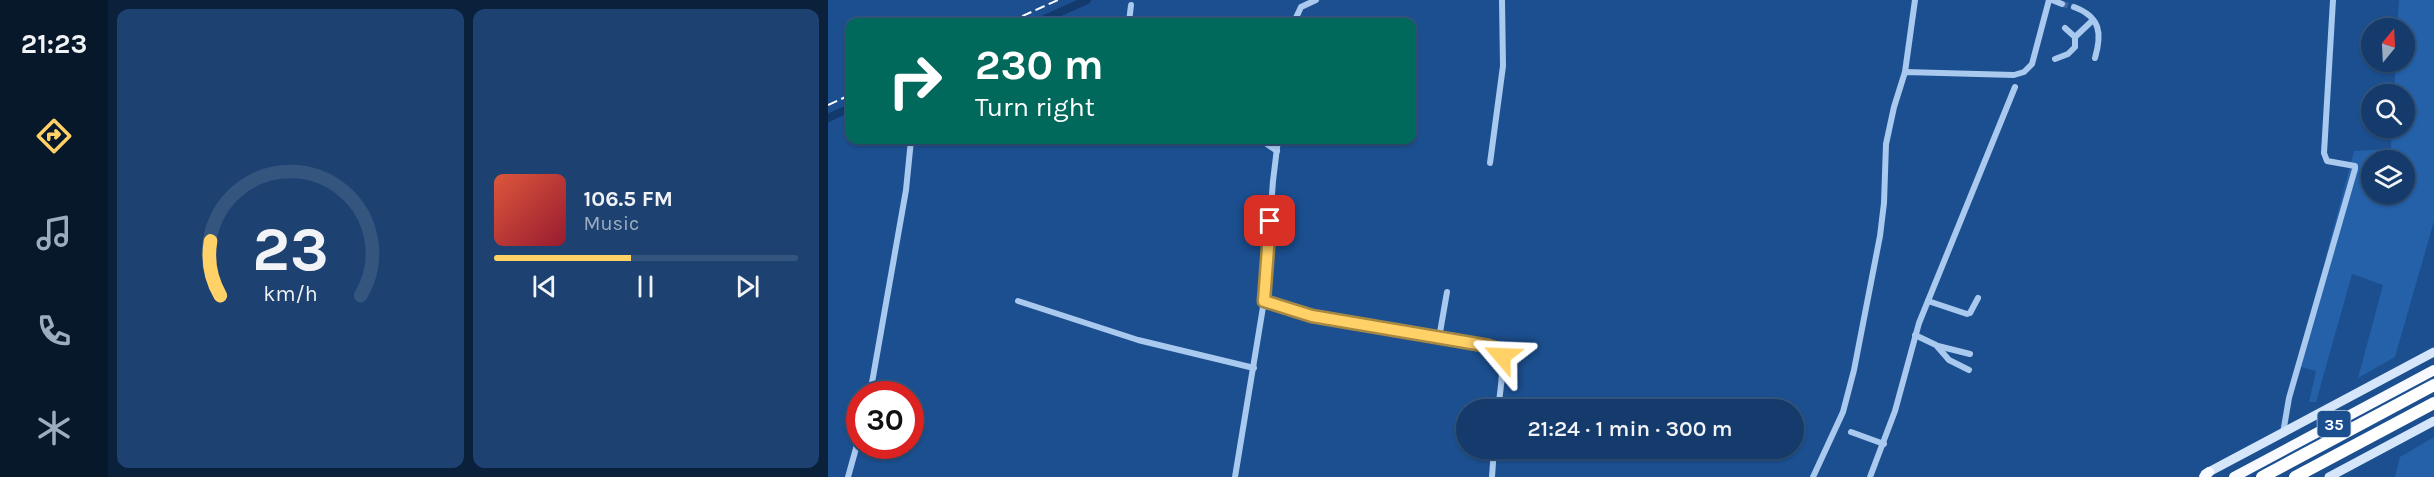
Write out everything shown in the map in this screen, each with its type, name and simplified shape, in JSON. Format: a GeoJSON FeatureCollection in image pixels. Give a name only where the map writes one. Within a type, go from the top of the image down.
{"type":"FeatureCollection","features":[{"type":"Feature","properties":{"kind":"highway","name":"35"},"geometry":{"type":"LineString","coordinates":[[2235,477],[2434,370]]}},
{"type":"Feature","properties":{"kind":"highway"},"geometry":{"type":"LineString","coordinates":[[2262,477],[2434,386]]}},
{"type":"Feature","properties":{"kind":"highway"},"geometry":{"type":"LineString","coordinates":[[2294,477],[2434,402]]}},
{"type":"Feature","properties":{"kind":"main road","name":"35"},"geometry":{"type":"LineString","coordinates":[[2204,475],[2434,352]]}},
{"type":"Feature","properties":{"kind":"main road","name":"35"},"geometry":{"type":"LineString","coordinates":[[2329,477],[2434,421]]}},
{"type":"Feature","properties":{"kind":"street"},"geometry":{"type":"LineString","coordinates":[[1296,18],[1300,7],[1316,0]]}},
{"type":"Feature","properties":{"kind":"street"},"geometry":{"type":"LineString","coordinates":[[1490,163],[1503,66],[1502,0]]}},
{"type":"Feature","properties":{"kind":"street"},"geometry":{"type":"LineString","coordinates":[[1813,477],[1847,400],[1880,236],[1886,144],[1905,72],[1915,0]]}},
{"type":"Feature","properties":{"kind":"street"},"geometry":{"type":"LineString","coordinates":[[1905,72],[2014,75],[2024,72],[2032,64],[2051,0],[2062,4]]}},
{"type":"Feature","properties":{"kind":"street"},"geometry":{"type":"LineString","coordinates":[[2283,434],[2289,398],[2355,169],[2355,166],[2351,164],[2327,161],[2324,153],[2333,0]]}},
{"type":"Feature","properties":{"kind":"street"},"geometry":{"type":"LineString","coordinates":[[1129,18],[1131,5]]}},
{"type":"Feature","properties":{"kind":"street"},"geometry":{"type":"LineString","coordinates":[[2074,7],[2084,11],[2093,20],[2100,34],[2095,58]]}},
{"type":"Feature","properties":{"kind":"street"},"geometry":{"type":"LineString","coordinates":[[2075,37],[2093,20]]}},
{"type":"Feature","properties":{"kind":"street"},"geometry":{"type":"LineString","coordinates":[[2055,59],[2073,51],[2077,43],[2075,37],[2065,28]]}},
{"type":"Feature","properties":{"kind":"street"},"geometry":{"type":"LineString","coordinates":[[1870,477],[1895,411],[1915,335],[2015,87]]}},
{"type":"Feature","properties":{"kind":"street"},"geometry":{"type":"LineString","coordinates":[[872,381],[906,190],[911,144]]}},
{"type":"Feature","properties":{"kind":"street"},"geometry":{"type":"LineString","coordinates":[[1267,144],[1277,151]]}},
{"type":"Feature","properties":{"kind":"street"},"geometry":{"type":"LineString","coordinates":[[1236,477],[1264,301],[1278,144]]}},
{"type":"Feature","properties":{"kind":"street"},"geometry":{"type":"LineString","coordinates":[[1438,338],[1447,292]]}},
{"type":"Feature","properties":{"kind":"street"},"geometry":{"type":"LineString","coordinates":[[1928,301],[1966,314],[1970,313],[1978,297]]}},
{"type":"Feature","properties":{"kind":"street"},"geometry":{"type":"LineString","coordinates":[[1018,301],[1070,316],[1138,340],[1254,368]]}},
{"type":"Feature","properties":{"kind":"street"},"geometry":{"type":"LineString","coordinates":[[1264,301],[1312,316],[1498,349],[1502,356],[1499,399]]}},
{"type":"Feature","properties":{"kind":"street"},"geometry":{"type":"LineString","coordinates":[[1915,335],[1936,345],[1970,354]]}},
{"type":"Feature","properties":{"kind":"street"},"geometry":{"type":"LineString","coordinates":[[1936,345],[1950,360],[1969,370]]}},
{"type":"Feature","properties":{"kind":"street"},"geometry":{"type":"LineString","coordinates":[[1851,432],[1884,444]]}},
{"type":"Feature","properties":{"kind":"street"},"geometry":{"type":"LineString","coordinates":[[848,477],[853,459]]}},
{"type":"Feature","properties":{"kind":"street"},"geometry":{"type":"LineString","coordinates":[[1492,477],[1493,459]]}},
{"type":"Feature","properties":{"kind":"shaded area"},"geometry":{"type":"Polygon","coordinates":[[[2399,0],[2434,0],[2434,221],[2395,357],[2358,378],[2383,285],[2352,274],[2316,402],[2309,402],[2316,371],[2297,366],[2354,151],[2361,151],[2361,204],[2415,204],[2415,150],[2372,150],[2391,149],[2392,138],[2415,138],[2415,84],[2395,84],[2395,72],[2415,72],[2415,18],[2398,18],[2399,0]]]}},
{"type":"Feature","properties":{"kind":"shaded area"},"geometry":{"type":"Polygon","coordinates":[[[2434,437],[2434,477],[2395,477],[2400,457],[2434,437]]]}},
{"type":"Feature","properties":{"kind":"waterway"},"geometry":{"type":"LineString","coordinates":[[1047,18],[1087,0]]}},
{"type":"Feature","properties":{"kind":"waterway"},"geometry":{"type":"LineString","coordinates":[[828,118],[846,110]]}},
{"type":"Feature","properties":{"kind":"tunnel"},"geometry":{"type":"LineString","coordinates":[[2062,4],[2074,7]]}},
{"type":"Feature","properties":{"kind":"railway"},"geometry":{"type":"LineString","coordinates":[[1018,18],[1058,0]]}},
{"type":"Feature","properties":{"kind":"railway"},"geometry":{"type":"LineString","coordinates":[[828,105],[846,97]]}},
{"type":"Feature","properties":{"kind":"route"},"geometry":{"type":"LineString","coordinates":[[1270,221],[1264,301],[1312,316],[1489,346],[1498,349],[1502,356]]}}]}
